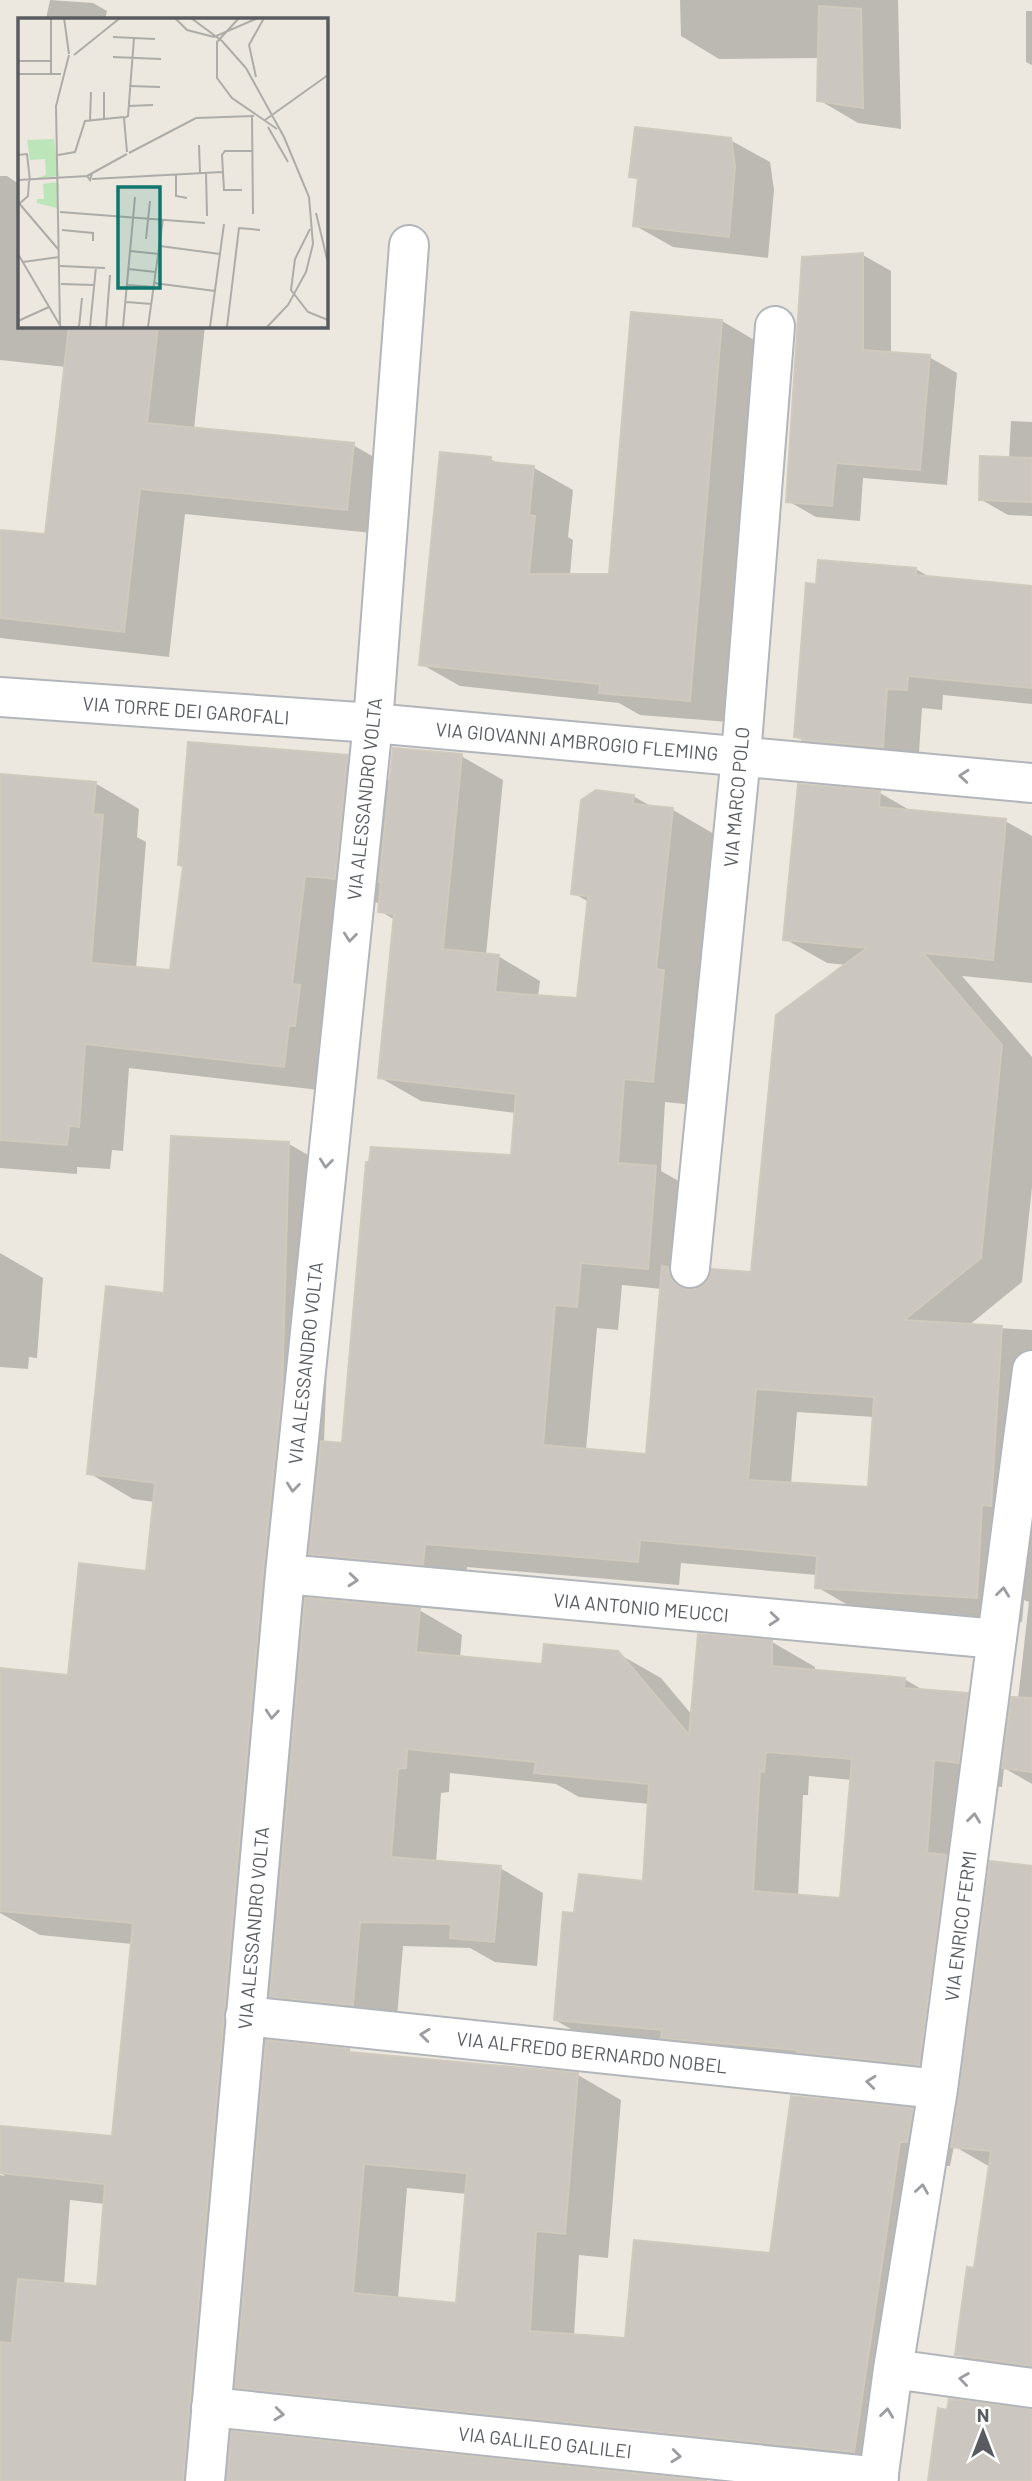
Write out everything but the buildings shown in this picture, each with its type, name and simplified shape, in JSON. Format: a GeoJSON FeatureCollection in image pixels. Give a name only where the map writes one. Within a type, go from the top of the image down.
{"type":"FeatureCollection","features":[{"type":"Feature","properties":{"kind":"street","name":"VIA ALESSANDRO VOLTA"},"geometry":{"type":"LineString","coordinates":[[205,2481],[285,1574],[373,723],[409,246]]}},
{"type":"Feature","properties":{"kind":"street","name":"VIA MARCO POLO"},"geometry":{"type":"LineString","coordinates":[[690,1268],[741,756],[775,327]]}},
{"type":"Feature","properties":{"kind":"street","name":"VIA TORRE DEI GAROFALI"},"geometry":{"type":"LineString","coordinates":[[0,697],[373,723]]}},
{"type":"Feature","properties":{"kind":"street","name":"VIA GIOVANNI AMBROGIO FLEMING"},"geometry":{"type":"LineString","coordinates":[[373,723],[1032,783]]}},
{"type":"Feature","properties":{"kind":"street","name":"VIA ENRICO FERMI"},"geometry":{"type":"LineString","coordinates":[[879,2479],[892,2369],[938,2089],[997,1639],[1027,1443],[1032,1370]]}},
{"type":"Feature","properties":{"kind":"street","name":"VIA ANTONIO MEUCCI"},"geometry":{"type":"LineString","coordinates":[[285,1574],[997,1639]]}},
{"type":"Feature","properties":{"kind":"street","name":"VIA ALFREDO BERNARDO NOBEL"},"geometry":{"type":"LineString","coordinates":[[245,2016],[938,2089]]}},
{"type":"Feature","properties":{"kind":"street"},"geometry":{"type":"LineString","coordinates":[[892,2369],[1032,2388]]}},
{"type":"Feature","properties":{"kind":"street","name":"VIA GALILEO GALILEI"},"geometry":{"type":"LineString","coordinates":[[211,2407],[879,2479]]}}]}
